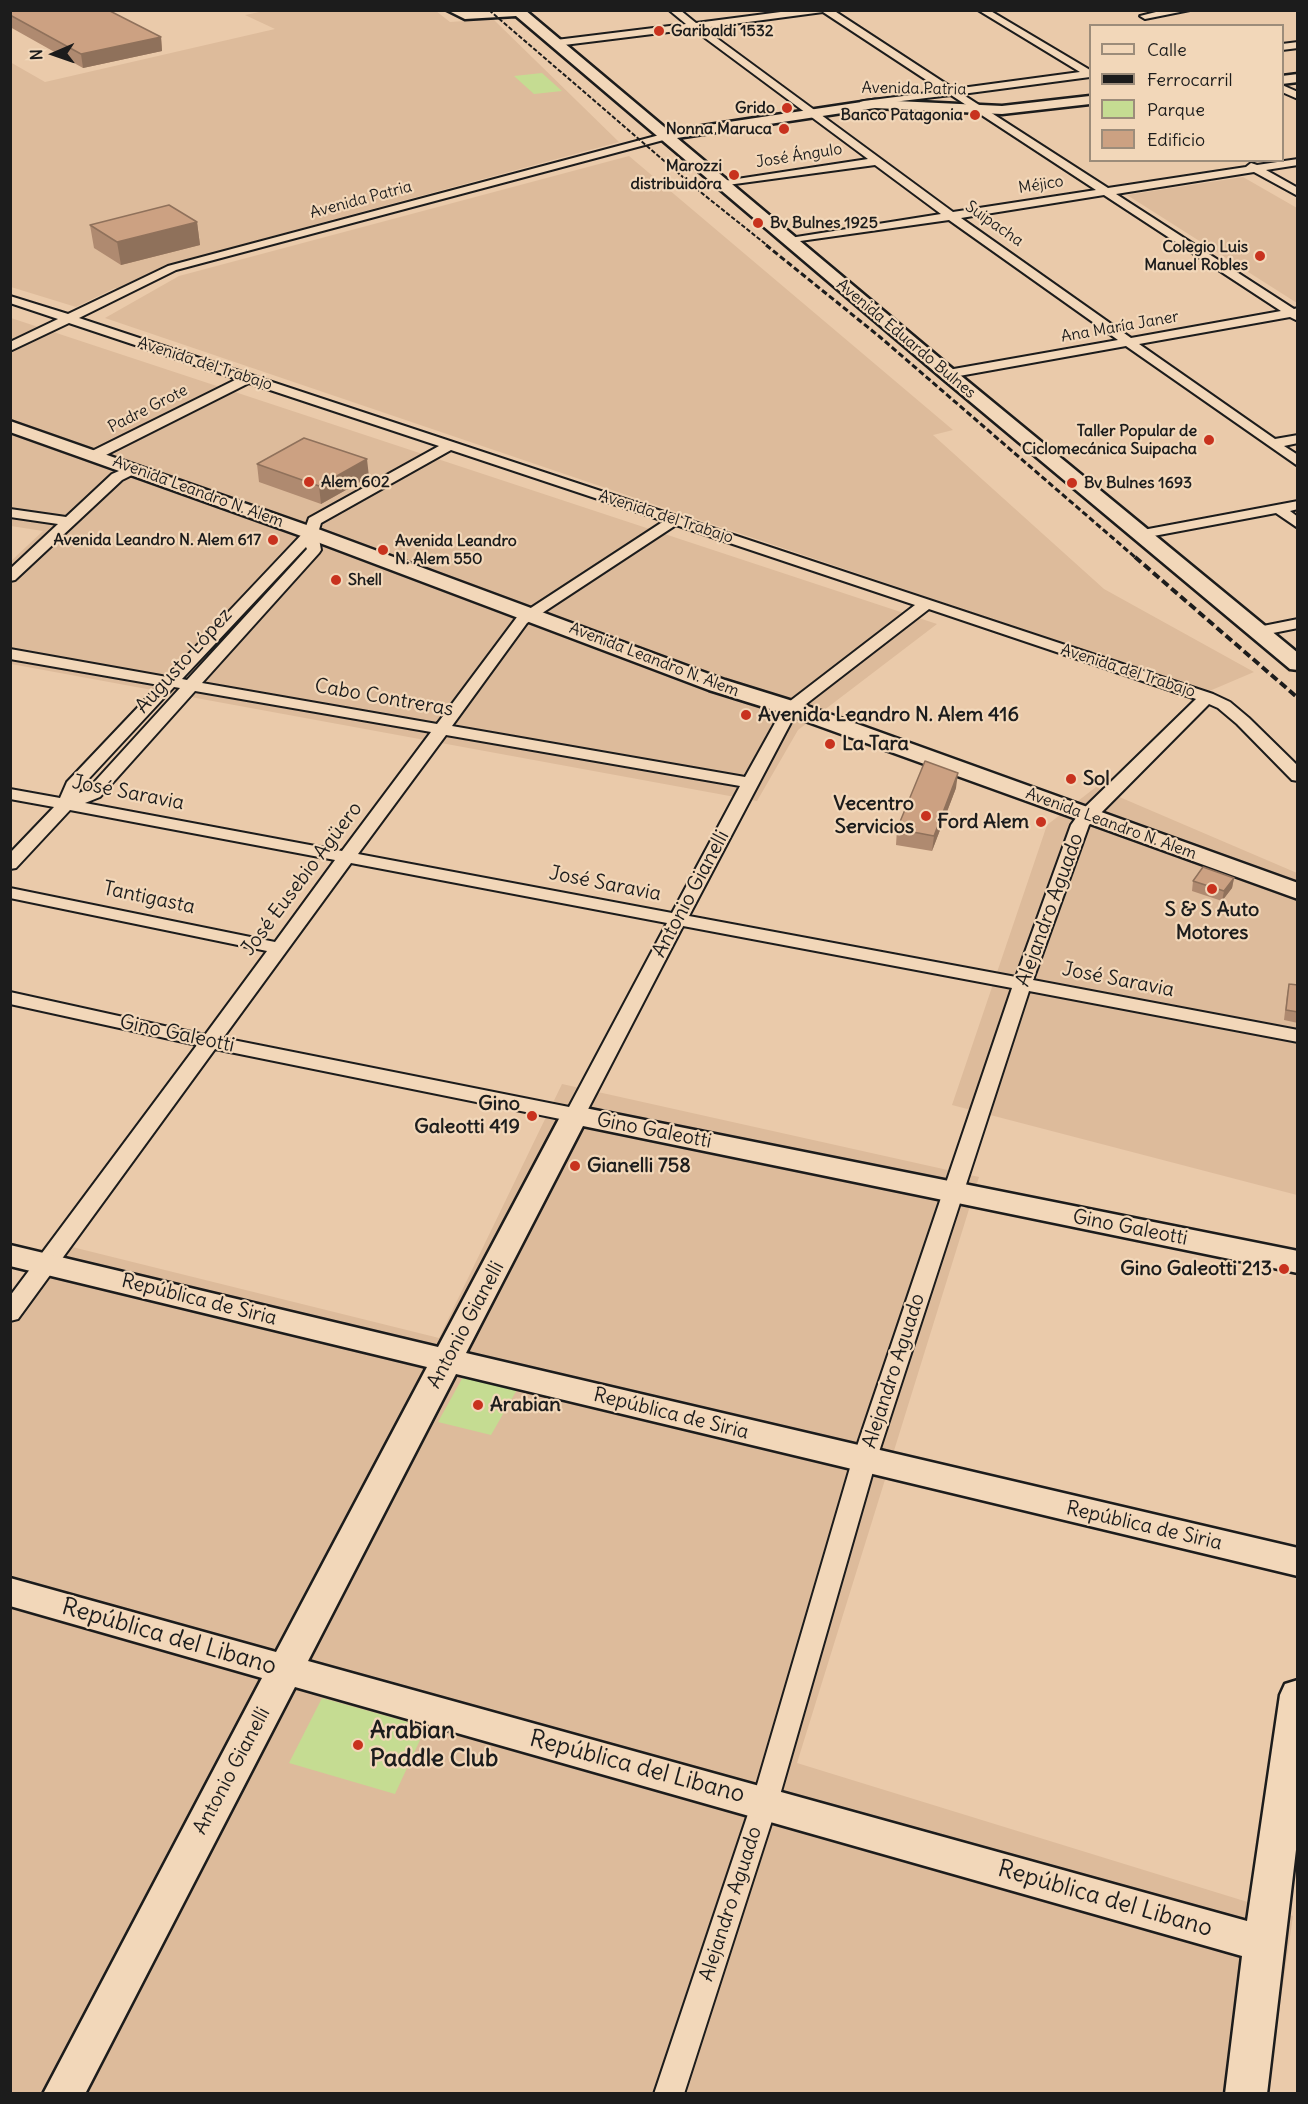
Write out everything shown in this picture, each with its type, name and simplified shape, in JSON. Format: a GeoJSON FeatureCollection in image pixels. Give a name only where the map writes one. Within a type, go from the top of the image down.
{"type":"FeatureCollection","features":[{"type":"Feature","properties":{"kind":"main road"},"geometry":{"type":"LineString","coordinates":[[453,10],[465,15],[522,11]]}},
{"type":"Feature","properties":{"kind":"main road","name":"Avenida Eduardo Bulnes"},"geometry":{"type":"LineString","coordinates":[[522,11],[556,44],[948,374],[1298,664]]}},
{"type":"Feature","properties":{"kind":"main road","name":"Avenida Patria"},"geometry":{"type":"LineString","coordinates":[[816,114],[859,105],[904,103],[1014,113],[1089,102]]}},
{"type":"Feature","properties":{"kind":"main road","name":"Avenida Patria"},"geometry":{"type":"LineString","coordinates":[[667,136],[904,103]]}},
{"type":"Feature","properties":{"kind":"main road","name":"Avenida Leandro N. Alem"},"geometry":{"type":"LineString","coordinates":[[10,426],[311,532],[717,685],[791,708],[1298,892]]}},
{"type":"Feature","properties":{"kind":"main road","name":"Gino Galeotti"},"geometry":{"type":"LineString","coordinates":[[575,1115],[1298,1262]]}},
{"type":"Feature","properties":{"kind":"main road","name":"Antonio Gianelli"},"geometry":{"type":"LineString","coordinates":[[63,2094],[575,1115]]}},
{"type":"Feature","properties":{"kind":"main road","name":"República de Siria"},"geometry":{"type":"LineString","coordinates":[[10,1255],[864,1461],[1298,1562]]}},
{"type":"Feature","properties":{"kind":"main road","name":"República del Libano"},"geometry":{"type":"LineString","coordinates":[[10,1592],[765,1802],[1263,1944]]}},
{"type":"Feature","properties":{"kind":"main road"},"geometry":{"type":"LineString","coordinates":[[1246,2094],[1263,1944],[1298,1695]]}},
{"type":"Feature","properties":{"kind":"street","name":"Suipacha"},"geometry":{"type":"LineString","coordinates":[[673,10],[879,160],[951,216],[1298,462]]}},
{"type":"Feature","properties":{"kind":"street"},"geometry":{"type":"LineString","coordinates":[[556,44],[824,10],[1296,314]]}},
{"type":"Feature","properties":{"kind":"street"},"geometry":{"type":"LineString","coordinates":[[982,10],[1089,73]]}},
{"type":"Feature","properties":{"kind":"street"},"geometry":{"type":"LineString","coordinates":[[1135,10],[1159,24]]}},
{"type":"Feature","properties":{"kind":"street"},"geometry":{"type":"LineString","coordinates":[[1145,16],[1186,10]]}},
{"type":"Feature","properties":{"kind":"street"},"geometry":{"type":"LineString","coordinates":[[904,103],[952,92],[1089,74]]}},
{"type":"Feature","properties":{"kind":"street"},"geometry":{"type":"LineString","coordinates":[[1284,89],[1298,96]]}},
{"type":"Feature","properties":{"kind":"street","name":"Avenida Patria"},"geometry":{"type":"LineString","coordinates":[[10,347],[72,319],[172,268],[667,136]]}},
{"type":"Feature","properties":{"kind":"street","name":"José Ángulo"},"geometry":{"type":"LineString","coordinates":[[724,184],[879,160]]}},
{"type":"Feature","properties":{"kind":"street"},"geometry":{"type":"LineString","coordinates":[[1244,162],[1298,193]]}},
{"type":"Feature","properties":{"kind":"street","name":"Méjico"},"geometry":{"type":"LineString","coordinates":[[790,241],[1298,162]]}},
{"type":"Feature","properties":{"kind":"street","name":"Avenida del Trabajo"},"geometry":{"type":"LineString","coordinates":[[10,299],[1208,697],[1224,705],[1243,721],[1298,777]]}},
{"type":"Feature","properties":{"kind":"street","name":"Ana María Janer"},"geometry":{"type":"LineString","coordinates":[[948,374],[1296,314]]}},
{"type":"Feature","properties":{"kind":"street","name":"Padre Grote"},"geometry":{"type":"LineString","coordinates":[[95,455],[249,378]]}},
{"type":"Feature","properties":{"kind":"street"},"geometry":{"type":"LineString","coordinates":[[1272,444],[1298,439]]}},
{"type":"Feature","properties":{"kind":"street","name":"Augusto López"},"geometry":{"type":"LineString","coordinates":[[67,804],[73,786],[311,532],[314,522],[450,445]]}},
{"type":"Feature","properties":{"kind":"street"},"geometry":{"type":"LineString","coordinates":[[10,577],[117,477],[133,469]]}},
{"type":"Feature","properties":{"kind":"street"},"geometry":{"type":"LineString","coordinates":[[1143,534],[1298,505]]}},
{"type":"Feature","properties":{"kind":"street"},"geometry":{"type":"LineString","coordinates":[[1278,508],[1298,524]]}},
{"type":"Feature","properties":{"kind":"street"},"geometry":{"type":"LineString","coordinates":[[10,513],[70,522]]}},
{"type":"Feature","properties":{"kind":"street","name":"José Eusebio Agüero"},"geometry":{"type":"LineString","coordinates":[[10,1313],[441,729],[530,613],[675,520]]}},
{"type":"Feature","properties":{"kind":"street","name":"Augusto López"},"geometry":{"type":"LineString","coordinates":[[10,864],[67,804],[94,793],[314,550],[311,532]]}},
{"type":"Feature","properties":{"kind":"street","name":"Antonio Gianelli"},"geometry":{"type":"LineString","coordinates":[[575,1115],[791,708],[926,604]]}},
{"type":"Feature","properties":{"kind":"street"},"geometry":{"type":"LineString","coordinates":[[1258,631],[1298,623]]}},
{"type":"Feature","properties":{"kind":"street","name":"Cabo Contreras"},"geometry":{"type":"LineString","coordinates":[[10,654],[750,783]]}},
{"type":"Feature","properties":{"kind":"street","name":"Alejandro Aguado"},"geometry":{"type":"LineString","coordinates":[[669,2094],[765,1802],[864,1461],[1022,985],[1080,825],[1087,815],[1208,697]]}},
{"type":"Feature","properties":{"kind":"street","name":"José Saravia"},"geometry":{"type":"LineString","coordinates":[[10,794],[1298,1036]]}},
{"type":"Feature","properties":{"kind":"street","name":"Tantigasta"},"geometry":{"type":"LineString","coordinates":[[10,893],[279,948]]}},
{"type":"Feature","properties":{"kind":"street","name":"Gino Galeotti"},"geometry":{"type":"LineString","coordinates":[[10,998],[210,1042],[575,1115]]}},
{"type":"Feature","properties":{"kind":"shaded area"},"geometry":{"type":"Polygon","coordinates":[[[269,10],[436,11],[450,22],[493,19],[619,142],[163,268],[119,291],[115,288],[76,307],[11,287],[10,62],[45,82],[275,29],[245,15],[269,10]]]}},
{"type":"Feature","properties":{"kind":"shaded area"},"geometry":{"type":"Polygon","coordinates":[[[629,156],[953,430],[933,435],[1104,589],[1254,672],[1207,692],[105,318],[179,276],[629,156]]]}},
{"type":"Feature","properties":{"kind":"shaded area","name":"Colegio Luis Manuel Robles"},"geometry":{"type":"Polygon","coordinates":[[[1243,177],[1297,208],[1297,303],[1127,195],[1243,177]]]}},
{"type":"Feature","properties":{"kind":"shaded area"},"geometry":{"type":"Polygon","coordinates":[[[11,318],[937,624],[798,730],[757,801],[11,664],[10,562],[43,531],[11,526],[11,318]]]}},
{"type":"Feature","properties":{"kind":"shaded area"},"geometry":{"type":"Polygon","coordinates":[[[1096,787],[1297,873],[1297,1195],[952,1105],[1047,825],[1096,787]]]}},
{"type":"Feature","properties":{"kind":"shaded area"},"geometry":{"type":"Polygon","coordinates":[[[562,1084],[979,1177],[797,1763],[1293,1916],[1267,2093],[11,2094],[10,1292],[48,1241],[439,1338],[562,1084]]]}},
{"type":"Feature","properties":{"kind":"green space"},"geometry":{"type":"Polygon","coordinates":[[[542,73],[562,91],[534,94],[514,76],[542,73]]]}},
{"type":"Feature","properties":{"kind":"green space","name":"Arabian"},"geometry":{"type":"Polygon","coordinates":[[[464,1375],[518,1388],[491,1435],[438,1422],[464,1375]]]}},
{"type":"Feature","properties":{"kind":"green space","name":"Arabian Paddle Club"},"geometry":{"type":"Polygon","coordinates":[[[322,1698],[426,1727],[395,1794],[289,1763],[322,1698]]]}},
{"type":"Feature","properties":{"kind":"building"},"geometry":{"type":"Polygon","coordinates":[[[10,10],[108,10],[161,37],[81,54],[10,15],[10,10]]]}},
{"type":"Feature","properties":{"kind":"building"},"geometry":{"type":"Polygon","coordinates":[[[169,205],[197,222],[117,242],[90,225],[169,205]]]}},
{"type":"Feature","properties":{"kind":"building"},"geometry":{"type":"Polygon","coordinates":[[[304,438],[367,459],[319,486],[257,464],[304,438]]]}},
{"type":"Feature","properties":{"kind":"building","name":"Vecentro Servicios"},"geometry":{"type":"Polygon","coordinates":[[[925,761],[958,773],[934,836],[897,829],[925,761]]]}},
{"type":"Feature","properties":{"kind":"building"},"geometry":{"type":"Polygon","coordinates":[[[1203,867],[1234,878],[1224,891],[1193,881],[1203,867]]]}},
{"type":"Feature","properties":{"kind":"building"},"geometry":{"type":"Polygon","coordinates":[[[1289,984],[1298,985],[1298,1012],[1286,1010],[1289,984]]]}},
{"type":"Feature","properties":{"kind":"railway"},"geometry":{"type":"LineString","coordinates":[[489,10],[698,190],[768,246]]}},
{"type":"Feature","properties":{"kind":"railway"},"geometry":{"type":"LineString","coordinates":[[766,245],[880,337],[1136,558]]}},
{"type":"Feature","properties":{"kind":"railway"},"geometry":{"type":"LineString","coordinates":[[1135,557],[1298,698]]}},
{"type":"Feature","properties":{"kind":"place","name":"Garibaldi 1532"},"geometry":{"type":"Point","coordinates":[659,31]}},
{"type":"Feature","properties":{"kind":"place","name":"Grido"},"geometry":{"type":"Point","coordinates":[787,108]}},
{"type":"Feature","properties":{"kind":"place","name":"Banco Patagonia"},"geometry":{"type":"Point","coordinates":[975,115]}},
{"type":"Feature","properties":{"kind":"place","name":"Nonna Maruca"},"geometry":{"type":"Point","coordinates":[784,129]}},
{"type":"Feature","properties":{"kind":"place","name":"Marozzi distribuidora"},"geometry":{"type":"Point","coordinates":[734,175]}},
{"type":"Feature","properties":{"kind":"place","name":"Bv Bulnes 1925"},"geometry":{"type":"Point","coordinates":[758,223]}},
{"type":"Feature","properties":{"kind":"place","name":"Colegio Luis Manuel Robles"},"geometry":{"type":"Point","coordinates":[1260,256]}},
{"type":"Feature","properties":{"kind":"place","name":"Taller Popular de Ciclomecánica Suipacha"},"geometry":{"type":"Point","coordinates":[1209,440]}},
{"type":"Feature","properties":{"kind":"place","name":"Alem 602"},"geometry":{"type":"Point","coordinates":[309,482]}},
{"type":"Feature","properties":{"kind":"place","name":"Bv Bulnes 1693"},"geometry":{"type":"Point","coordinates":[1072,483]}},
{"type":"Feature","properties":{"kind":"place","name":"Avenida Leandro N. Alem 617"},"geometry":{"type":"Point","coordinates":[273,540]}},
{"type":"Feature","properties":{"kind":"place","name":"Avenida Leandro N. Alem 550"},"geometry":{"type":"Point","coordinates":[383,550]}},
{"type":"Feature","properties":{"kind":"place","name":"Shell"},"geometry":{"type":"Point","coordinates":[336,580]}},
{"type":"Feature","properties":{"kind":"place","name":"Avenida Leandro N. Alem 416"},"geometry":{"type":"Point","coordinates":[746,715]}},
{"type":"Feature","properties":{"kind":"place","name":"La Tara"},"geometry":{"type":"Point","coordinates":[830,744]}},
{"type":"Feature","properties":{"kind":"place","name":"Sol"},"geometry":{"type":"Point","coordinates":[1071,779]}},
{"type":"Feature","properties":{"kind":"place","name":"Vecentro Servicios"},"geometry":{"type":"Point","coordinates":[926,816]}},
{"type":"Feature","properties":{"kind":"place","name":"Ford Alem"},"geometry":{"type":"Point","coordinates":[1041,822]}},
{"type":"Feature","properties":{"kind":"place","name":"S & S Auto Motores"},"geometry":{"type":"Point","coordinates":[1212,889]}},
{"type":"Feature","properties":{"kind":"place","name":"Gino Galeotti 419"},"geometry":{"type":"Point","coordinates":[532,1116]}},
{"type":"Feature","properties":{"kind":"place","name":"Gianelli 758"},"geometry":{"type":"Point","coordinates":[575,1166]}},
{"type":"Feature","properties":{"kind":"place","name":"Gino Galeotti 213"},"geometry":{"type":"Point","coordinates":[1284,1269]}},
{"type":"Feature","properties":{"kind":"place","name":"Arabian"},"geometry":{"type":"Point","coordinates":[478,1405]}},
{"type":"Feature","properties":{"kind":"place","name":"Arabian Paddle Club"},"geometry":{"type":"Point","coordinates":[358,1745]}}]}
